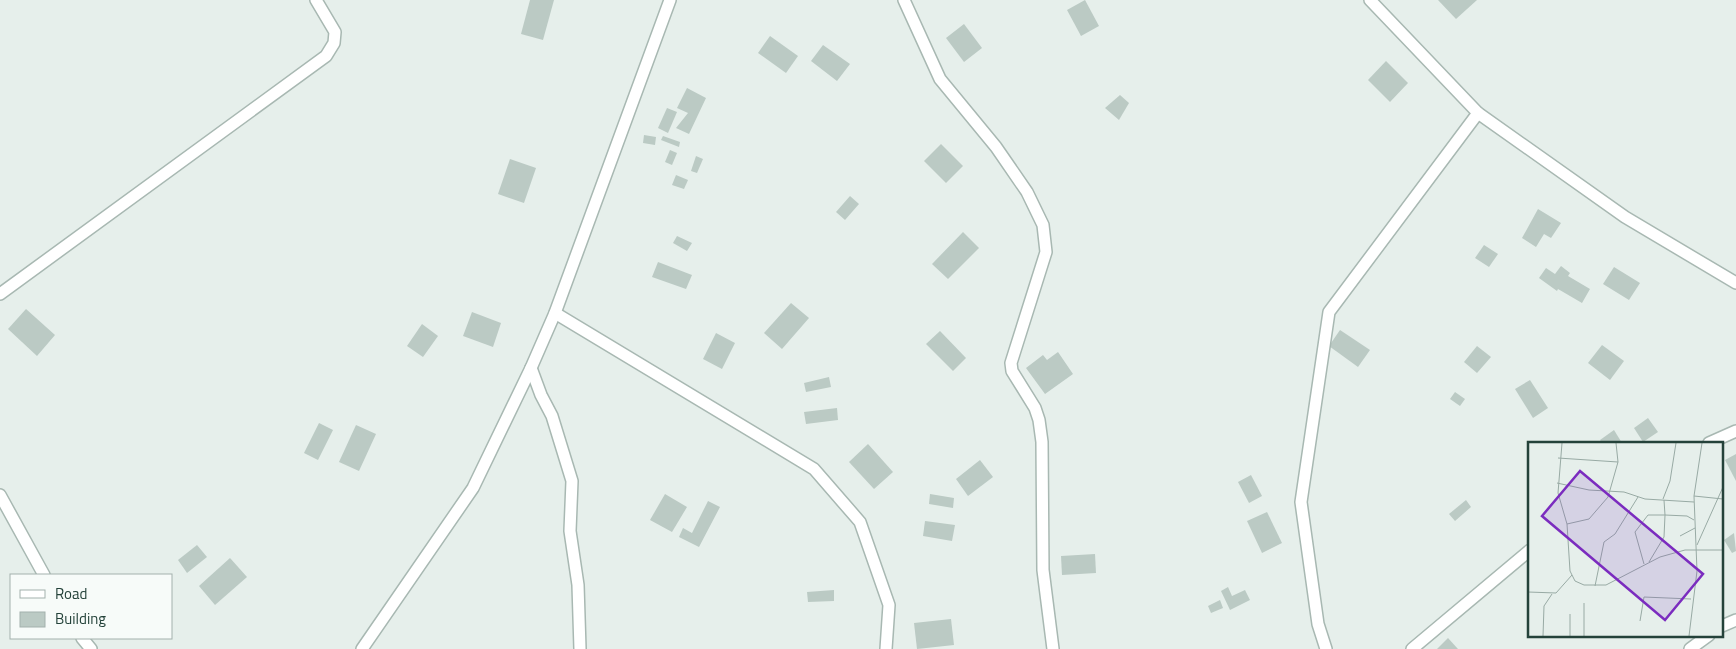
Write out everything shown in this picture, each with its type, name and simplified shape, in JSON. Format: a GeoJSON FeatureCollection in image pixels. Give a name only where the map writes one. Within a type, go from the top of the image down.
{"type":"FeatureCollection","features":[{"type":"Feature","properties":{"kind":"street"},"geometry":{"type":"LineString","coordinates":[[0,294],[326,56],[334,43],[335,32],[316,0]]}},
{"type":"Feature","properties":{"kind":"street"},"geometry":{"type":"LineString","coordinates":[[362,649],[473,488],[532,368],[555,313],[670,0]]}},
{"type":"Feature","properties":{"kind":"street"},"geometry":{"type":"LineString","coordinates":[[904,0],[940,79],[996,147],[1027,192],[1043,225],[1046,252],[1011,364],[1012,371],[1035,408],[1039,420],[1042,442],[1043,570],[1053,649]]}},
{"type":"Feature","properties":{"kind":"street"},"geometry":{"type":"LineString","coordinates":[[1370,0],[1478,113],[1625,217],[1736,283]]}},
{"type":"Feature","properties":{"kind":"street"},"geometry":{"type":"LineString","coordinates":[[1326,649],[1318,624],[1301,502],[1329,312],[1478,113]]}},
{"type":"Feature","properties":{"kind":"street"},"geometry":{"type":"LineString","coordinates":[[555,313],[814,469],[860,522],[889,605],[886,649]]}},
{"type":"Feature","properties":{"kind":"street"},"geometry":{"type":"LineString","coordinates":[[532,368],[541,395],[552,416],[572,481],[570,531],[578,585],[580,649]]}},
{"type":"Feature","properties":{"kind":"street"},"geometry":{"type":"LineString","coordinates":[[1712,442],[1736,431]]}},
{"type":"Feature","properties":{"kind":"street"},"geometry":{"type":"LineString","coordinates":[[0,495],[43,574]]}},
{"type":"Feature","properties":{"kind":"street"},"geometry":{"type":"LineString","coordinates":[[1412,649],[1528,552]]}},
{"type":"Feature","properties":{"kind":"street"},"geometry":{"type":"LineString","coordinates":[[1724,625],[1736,620]]}},
{"type":"Feature","properties":{"kind":"street"},"geometry":{"type":"LineString","coordinates":[[1690,649],[1708,636]]}},
{"type":"Feature","properties":{"kind":"street"},"geometry":{"type":"LineString","coordinates":[[83,639],[91,649]]}},
{"type":"Feature","properties":{"kind":"building"},"geometry":{"type":"Polygon","coordinates":[[[530,0],[554,0],[543,40],[521,34],[530,0]]]}},
{"type":"Feature","properties":{"kind":"building"},"geometry":{"type":"Polygon","coordinates":[[[1085,0],[1099,26],[1081,36],[1067,10],[1085,0]]]}},
{"type":"Feature","properties":{"kind":"building"},"geometry":{"type":"Polygon","coordinates":[[[1438,0],[1477,0],[1456,19],[1438,0]]]}},
{"type":"Feature","properties":{"kind":"building"},"geometry":{"type":"Polygon","coordinates":[[[964,24],[982,48],[964,62],[946,38],[964,24]]]}},
{"type":"Feature","properties":{"kind":"building"},"geometry":{"type":"Polygon","coordinates":[[[770,36],[798,56],[786,73],[758,53],[770,36]]]}},
{"type":"Feature","properties":{"kind":"building"},"geometry":{"type":"Polygon","coordinates":[[[823,45],[850,64],[837,81],[811,61],[823,45]]]}},
{"type":"Feature","properties":{"kind":"building"},"geometry":{"type":"Polygon","coordinates":[[[1386,61],[1408,83],[1390,102],[1368,80],[1386,61]]]}},
{"type":"Feature","properties":{"kind":"building"},"geometry":{"type":"Polygon","coordinates":[[[687,88],[706,98],[689,134],[676,128],[688,113],[677,108],[687,88]]]}},
{"type":"Feature","properties":{"kind":"building"},"geometry":{"type":"Polygon","coordinates":[[[1120,95],[1129,103],[1119,120],[1105,108],[1120,95]]]}},
{"type":"Feature","properties":{"kind":"building"},"geometry":{"type":"Polygon","coordinates":[[[667,108],[677,112],[668,133],[658,128],[667,108]]]}},
{"type":"Feature","properties":{"kind":"building"},"geometry":{"type":"Polygon","coordinates":[[[644,135],[656,137],[655,145],[643,143],[644,135]]]}},
{"type":"Feature","properties":{"kind":"building"},"geometry":{"type":"Polygon","coordinates":[[[663,136],[680,142],[679,147],[661,140],[663,136]]]}},
{"type":"Feature","properties":{"kind":"building"},"geometry":{"type":"Polygon","coordinates":[[[941,144],[963,166],[946,183],[924,161],[941,144]]]}},
{"type":"Feature","properties":{"kind":"building"},"geometry":{"type":"Polygon","coordinates":[[[670,150],[677,153],[672,165],[665,162],[670,150]]]}},
{"type":"Feature","properties":{"kind":"building"},"geometry":{"type":"Polygon","coordinates":[[[696,156],[703,159],[697,173],[691,171],[696,156]]]}},
{"type":"Feature","properties":{"kind":"building"},"geometry":{"type":"Polygon","coordinates":[[[510,159],[536,168],[524,203],[498,194],[510,159]]]}},
{"type":"Feature","properties":{"kind":"building"},"geometry":{"type":"Polygon","coordinates":[[[676,175],[688,180],[684,189],[672,185],[676,175]]]}},
{"type":"Feature","properties":{"kind":"building"},"geometry":{"type":"Polygon","coordinates":[[[850,196],[859,204],[845,220],[836,212],[850,196]]]}},
{"type":"Feature","properties":{"kind":"building"},"geometry":{"type":"Polygon","coordinates":[[[1538,209],[1561,223],[1551,238],[1544,234],[1536,247],[1522,238],[1538,209]]]}},
{"type":"Feature","properties":{"kind":"building"},"geometry":{"type":"Polygon","coordinates":[[[963,232],[979,248],[948,279],[932,264],[963,232]]]}},
{"type":"Feature","properties":{"kind":"building"},"geometry":{"type":"Polygon","coordinates":[[[677,236],[692,243],[687,251],[673,243],[677,236]]]}},
{"type":"Feature","properties":{"kind":"building"},"geometry":{"type":"Polygon","coordinates":[[[1484,245],[1498,254],[1489,267],[1475,258],[1484,245]]]}},
{"type":"Feature","properties":{"kind":"building"},"geometry":{"type":"Polygon","coordinates":[[[658,262],[692,275],[686,289],[652,277],[658,262]]]}},
{"type":"Feature","properties":{"kind":"building"},"geometry":{"type":"Polygon","coordinates":[[[1561,266],[1570,273],[1568,276],[1590,289],[1582,303],[1558,289],[1557,291],[1539,278],[1546,268],[1555,274],[1561,266]]]}},
{"type":"Feature","properties":{"kind":"building"},"geometry":{"type":"Polygon","coordinates":[[[1614,267],[1640,283],[1629,300],[1603,284],[1614,267]]]}},
{"type":"Feature","properties":{"kind":"building"},"geometry":{"type":"Polygon","coordinates":[[[791,303],[809,318],[782,349],[764,333],[791,303]]]}},
{"type":"Feature","properties":{"kind":"building"},"geometry":{"type":"Polygon","coordinates":[[[26,309],[55,335],[37,356],[8,329],[26,309]]]}},
{"type":"Feature","properties":{"kind":"building"},"geometry":{"type":"Polygon","coordinates":[[[472,312],[501,323],[493,347],[463,336],[472,312]]]}},
{"type":"Feature","properties":{"kind":"building"},"geometry":{"type":"Polygon","coordinates":[[[422,324],[438,336],[423,357],[407,346],[422,324]]]}},
{"type":"Feature","properties":{"kind":"building"},"geometry":{"type":"Polygon","coordinates":[[[1340,330],[1370,350],[1358,367],[1329,346],[1340,330]]]}},
{"type":"Feature","properties":{"kind":"building"},"geometry":{"type":"Polygon","coordinates":[[[940,331],[966,358],[953,371],[926,344],[940,331]]]}},
{"type":"Feature","properties":{"kind":"building"},"geometry":{"type":"Polygon","coordinates":[[[716,333],[735,343],[722,369],[703,359],[716,333]]]}},
{"type":"Feature","properties":{"kind":"building"},"geometry":{"type":"Polygon","coordinates":[[[1602,345],[1624,361],[1610,380],[1588,363],[1602,345]]]}},
{"type":"Feature","properties":{"kind":"building"},"geometry":{"type":"Polygon","coordinates":[[[1477,346],[1491,357],[1477,373],[1464,362],[1477,346]]]}},
{"type":"Feature","properties":{"kind":"building"},"geometry":{"type":"Polygon","coordinates":[[[1058,352],[1073,374],[1045,394],[1026,368],[1043,355],[1047,360],[1058,352]]]}},
{"type":"Feature","properties":{"kind":"building"},"geometry":{"type":"Polygon","coordinates":[[[829,377],[831,387],[806,392],[804,383],[829,377]]]}},
{"type":"Feature","properties":{"kind":"building"},"geometry":{"type":"Polygon","coordinates":[[[1530,380],[1548,408],[1533,418],[1515,389],[1530,380]]]}},
{"type":"Feature","properties":{"kind":"building"},"geometry":{"type":"Polygon","coordinates":[[[1455,392],[1465,399],[1460,406],[1450,399],[1455,392]]]}},
{"type":"Feature","properties":{"kind":"building"},"geometry":{"type":"Polygon","coordinates":[[[837,408],[838,420],[806,424],[804,412],[837,408]]]}},
{"type":"Feature","properties":{"kind":"building"},"geometry":{"type":"Polygon","coordinates":[[[1648,418],[1658,432],[1643,442],[1634,428],[1648,418]]]}},
{"type":"Feature","properties":{"kind":"building"},"geometry":{"type":"Polygon","coordinates":[[[319,423],[333,430],[318,460],[304,453],[319,423]]]}},
{"type":"Feature","properties":{"kind":"building"},"geometry":{"type":"Polygon","coordinates":[[[356,425],[376,434],[359,471],[339,462],[356,425]]]}},
{"type":"Feature","properties":{"kind":"building"},"geometry":{"type":"Polygon","coordinates":[[[1614,430],[1621,442],[1601,442],[1600,440],[1614,430]]]}},
{"type":"Feature","properties":{"kind":"building"},"geometry":{"type":"Polygon","coordinates":[[[868,444],[893,472],[874,489],[849,462],[868,444]]]}},
{"type":"Feature","properties":{"kind":"building"},"geometry":{"type":"Polygon","coordinates":[[[1736,454],[1736,481],[1725,460],[1736,454]]]}},
{"type":"Feature","properties":{"kind":"building"},"geometry":{"type":"Polygon","coordinates":[[[980,460],[993,477],[968,496],[956,479],[980,460]]]}},
{"type":"Feature","properties":{"kind":"building"},"geometry":{"type":"Polygon","coordinates":[[[1251,475],[1262,496],[1249,503],[1238,482],[1251,475]]]}},
{"type":"Feature","properties":{"kind":"building"},"geometry":{"type":"Polygon","coordinates":[[[665,494],[687,507],[672,532],[650,520],[665,494]]]}},
{"type":"Feature","properties":{"kind":"building"},"geometry":{"type":"Polygon","coordinates":[[[930,494],[954,498],[953,508],[929,504],[930,494]]]}},
{"type":"Feature","properties":{"kind":"building"},"geometry":{"type":"Polygon","coordinates":[[[1466,500],[1471,507],[1455,521],[1449,514],[1466,500]]]}},
{"type":"Feature","properties":{"kind":"building"},"geometry":{"type":"Polygon","coordinates":[[[708,501],[720,507],[699,547],[679,537],[683,528],[692,533],[708,501]]]}},
{"type":"Feature","properties":{"kind":"building"},"geometry":{"type":"Polygon","coordinates":[[[1267,512],[1282,543],[1262,553],[1247,521],[1267,512]]]}},
{"type":"Feature","properties":{"kind":"building"},"geometry":{"type":"Polygon","coordinates":[[[925,521],[955,525],[952,541],[923,536],[925,521]]]}},
{"type":"Feature","properties":{"kind":"building"},"geometry":{"type":"Polygon","coordinates":[[[1734,533],[1736,551],[1732,553],[1724,540],[1734,533]]]}},
{"type":"Feature","properties":{"kind":"building"},"geometry":{"type":"Polygon","coordinates":[[[197,545],[207,557],[187,573],[178,560],[197,545]]]}},
{"type":"Feature","properties":{"kind":"building"},"geometry":{"type":"Polygon","coordinates":[[[1095,554],[1096,573],[1062,575],[1061,556],[1095,554]]]}},
{"type":"Feature","properties":{"kind":"building"},"geometry":{"type":"Polygon","coordinates":[[[230,558],[247,577],[215,605],[199,586],[230,558]]]}},
{"type":"Feature","properties":{"kind":"building"},"geometry":{"type":"Polygon","coordinates":[[[1228,587],[1232,596],[1245,590],[1250,600],[1230,610],[1221,591],[1228,587]]]}},
{"type":"Feature","properties":{"kind":"building"},"geometry":{"type":"Polygon","coordinates":[[[834,590],[834,601],[808,602],[807,592],[834,590]]]}},
{"type":"Feature","properties":{"kind":"building"},"geometry":{"type":"Polygon","coordinates":[[[1220,600],[1223,608],[1211,613],[1208,606],[1220,600]]]}},
{"type":"Feature","properties":{"kind":"building"},"geometry":{"type":"Polygon","coordinates":[[[951,619],[954,645],[917,649],[914,623],[951,619]]]}},
{"type":"Feature","properties":{"kind":"building"},"geometry":{"type":"Polygon","coordinates":[[[1448,638],[1458,649],[1437,649],[1448,638]]]}}]}
